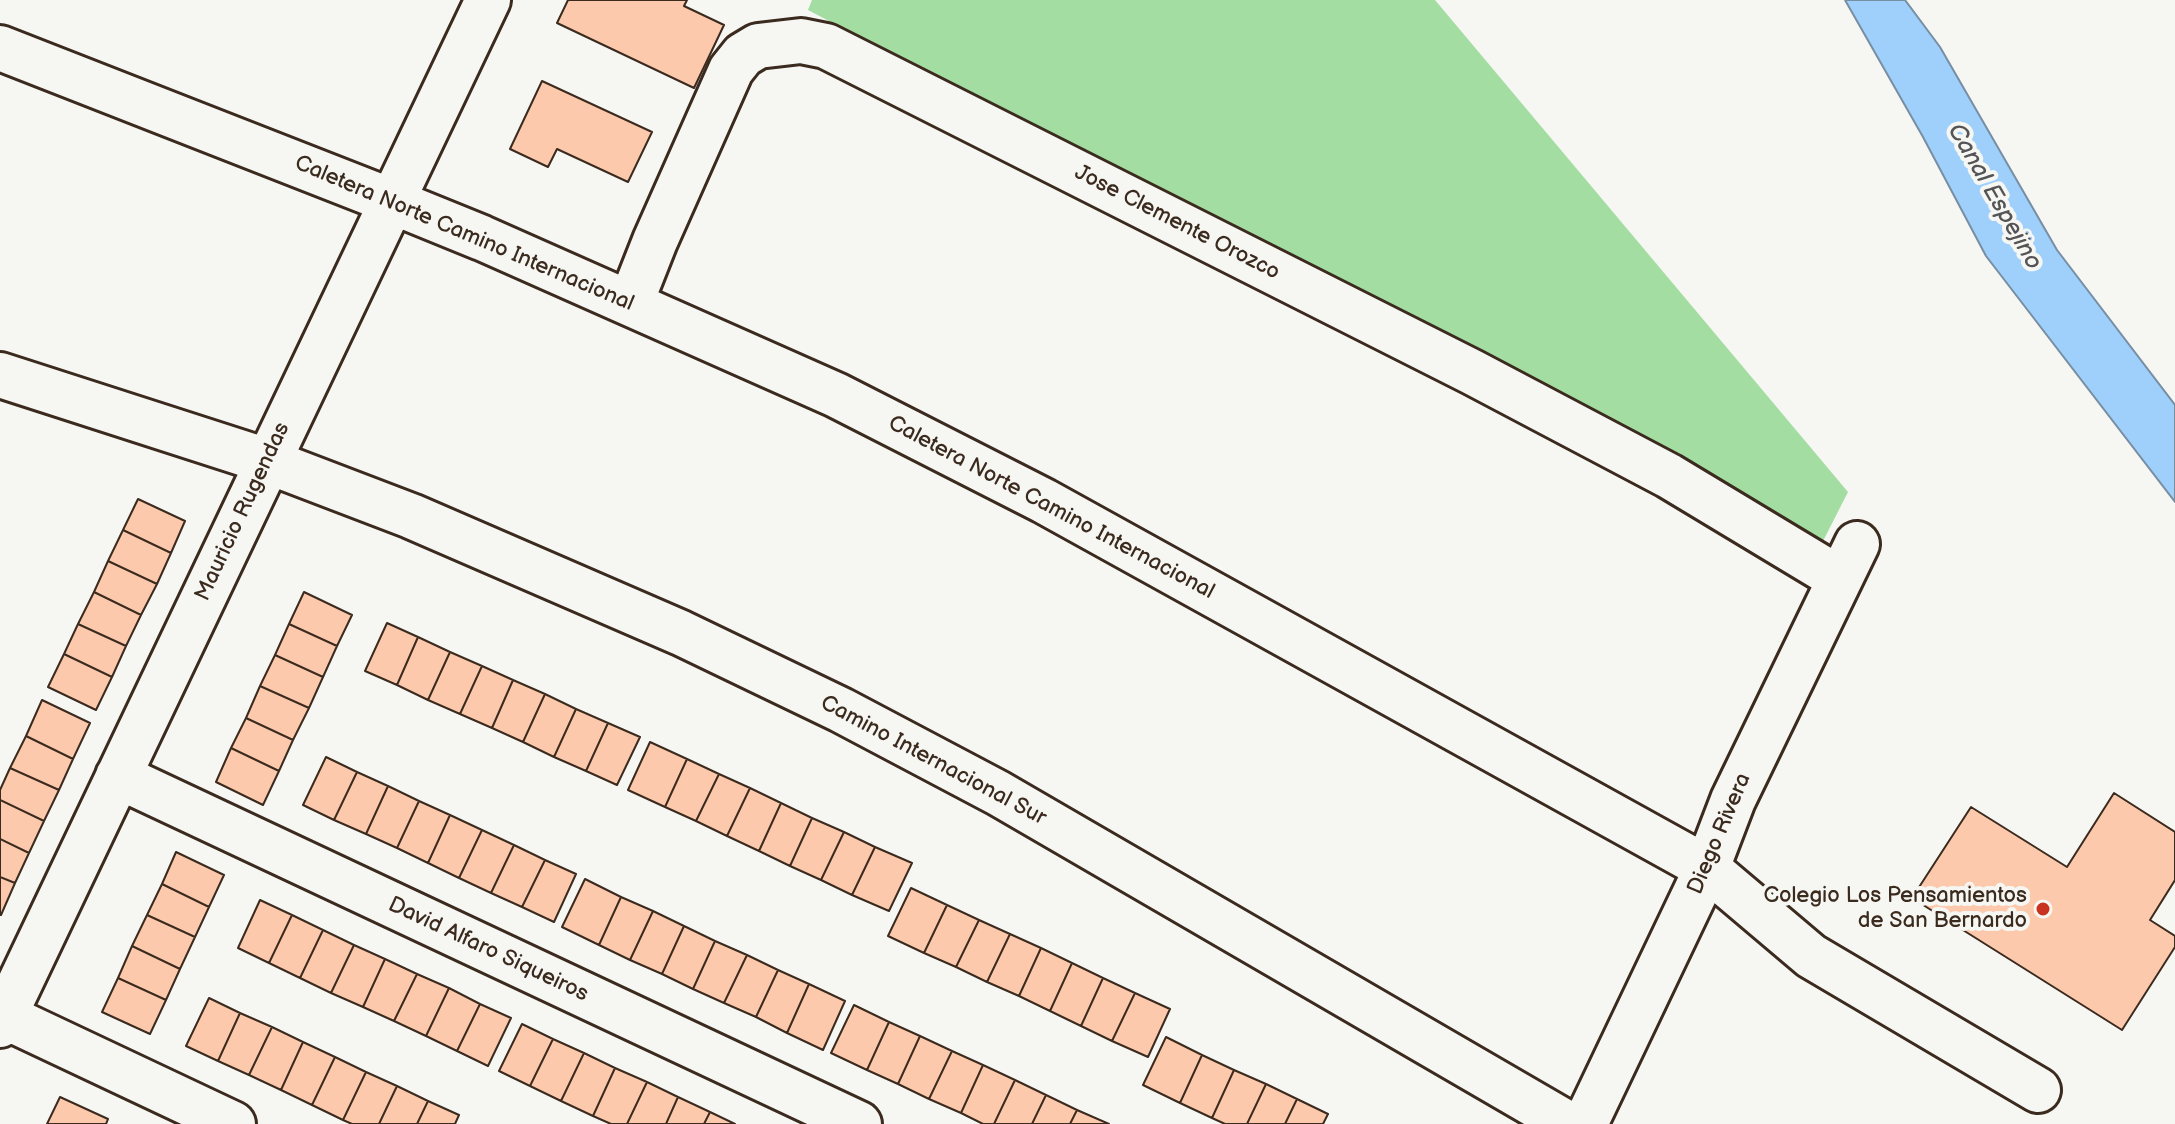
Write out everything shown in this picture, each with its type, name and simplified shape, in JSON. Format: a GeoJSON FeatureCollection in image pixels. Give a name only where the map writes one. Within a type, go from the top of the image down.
{"type":"FeatureCollection","features":[{"type":"Feature","properties":{"kind":"street","name":"Mauricio Rugendas"},"geometry":{"type":"LineString","coordinates":[[2,1021],[488,0]]}},
{"type":"Feature","properties":{"kind":"street","name":"Jose Clemente Orozco"},"geometry":{"type":"LineString","coordinates":[[631,302],[731,70],[743,55],[758,46],[801,41],[826,46],[1500,387],[1669,476],[1848,562]]}},
{"type":"Feature","properties":{"kind":"street","name":"Caletera Norte Camino Internacional"},"geometry":{"type":"LineString","coordinates":[[0,48],[391,201],[631,302],[836,395],[1044,501],[1707,868],[1811,956],[2038,1090]]}},
{"type":"Feature","properties":{"kind":"street","name":"Camino Internacional Sur"},"geometry":{"type":"LineString","coordinates":[[0,375],[267,461],[411,516],[681,633],[841,710],[998,793],[1568,1124]]}},
{"type":"Feature","properties":{"kind":"street","name":"Diego Rivera"},"geometry":{"type":"LineString","coordinates":[[1585,1124],[1707,868],[1733,800],[1848,562]]}},
{"type":"Feature","properties":{"kind":"street","name":"David Alfaro Siqueiros"},"geometry":{"type":"LineString","coordinates":[[118,776],[859,1124]]}},
{"type":"Feature","properties":{"kind":"street"},"geometry":{"type":"LineString","coordinates":[[2,1021],[233,1124]]}},
{"type":"Feature","properties":{"kind":"green space"},"geometry":{"type":"Polygon","coordinates":[[[812,0],[1435,0],[1848,492],[1822,543],[808,10],[812,0]]]}},
{"type":"Feature","properties":{"kind":"water","name":"Canal Espejino"},"geometry":{"type":"Polygon","coordinates":[[[1845,0],[1905,0],[1940,47],[2057,250],[2175,405],[2175,502],[1986,256],[1845,0]]]}},
{"type":"Feature","properties":{"kind":"building"},"geometry":{"type":"Polygon","coordinates":[[[568,0],[687,0],[684,6],[724,25],[694,88],[557,23],[568,0]]]}},
{"type":"Feature","properties":{"kind":"building"},"geometry":{"type":"Polygon","coordinates":[[[542,81],[652,132],[628,182],[557,149],[548,167],[510,149],[542,81]]]}},
{"type":"Feature","properties":{"kind":"building"},"geometry":{"type":"Polygon","coordinates":[[[138,499],[185,521],[171,553],[123,530],[138,499]]]}},
{"type":"Feature","properties":{"kind":"building"},"geometry":{"type":"Polygon","coordinates":[[[123,530],[171,553],[157,584],[108,561],[123,530]]]}},
{"type":"Feature","properties":{"kind":"building"},"geometry":{"type":"Polygon","coordinates":[[[108,561],[157,584],[141,615],[94,592],[108,561]]]}},
{"type":"Feature","properties":{"kind":"building"},"geometry":{"type":"Polygon","coordinates":[[[94,592],[141,615],[126,646],[78,624],[94,592]]]}},
{"type":"Feature","properties":{"kind":"building"},"geometry":{"type":"Polygon","coordinates":[[[304,592],[352,615],[337,646],[289,624],[304,592]]]}},
{"type":"Feature","properties":{"kind":"building"},"geometry":{"type":"Polygon","coordinates":[[[387,623],[418,637],[397,685],[365,671],[387,623]]]}},
{"type":"Feature","properties":{"kind":"building"},"geometry":{"type":"Polygon","coordinates":[[[78,624],[126,646],[112,677],[64,654],[78,624]]]}},
{"type":"Feature","properties":{"kind":"building"},"geometry":{"type":"Polygon","coordinates":[[[289,624],[337,646],[323,677],[275,655],[289,624]]]}},
{"type":"Feature","properties":{"kind":"building"},"geometry":{"type":"Polygon","coordinates":[[[418,637],[450,652],[428,700],[397,685],[418,637]]]}},
{"type":"Feature","properties":{"kind":"building"},"geometry":{"type":"Polygon","coordinates":[[[450,652],[482,666],[460,714],[428,700],[450,652]]]}},
{"type":"Feature","properties":{"kind":"building"},"geometry":{"type":"Polygon","coordinates":[[[64,654],[112,677],[96,710],[48,687],[64,654]]]}},
{"type":"Feature","properties":{"kind":"building"},"geometry":{"type":"Polygon","coordinates":[[[275,655],[323,677],[309,708],[260,686],[275,655]]]}},
{"type":"Feature","properties":{"kind":"building"},"geometry":{"type":"Polygon","coordinates":[[[482,666],[513,680],[492,728],[460,714],[482,666]]]}},
{"type":"Feature","properties":{"kind":"building"},"geometry":{"type":"Polygon","coordinates":[[[513,680],[545,694],[523,742],[492,728],[513,680]]]}},
{"type":"Feature","properties":{"kind":"building"},"geometry":{"type":"Polygon","coordinates":[[[260,686],[309,708],[293,740],[246,718],[260,686]]]}},
{"type":"Feature","properties":{"kind":"building"},"geometry":{"type":"Polygon","coordinates":[[[545,694],[576,709],[554,757],[523,742],[545,694]]]}},
{"type":"Feature","properties":{"kind":"building"},"geometry":{"type":"Polygon","coordinates":[[[42,700],[90,723],[73,759],[26,736],[42,700]]]}},
{"type":"Feature","properties":{"kind":"building"},"geometry":{"type":"Polygon","coordinates":[[[576,709],[608,723],[586,771],[554,757],[576,709]]]}},
{"type":"Feature","properties":{"kind":"building"},"geometry":{"type":"Polygon","coordinates":[[[246,718],[293,740],[279,771],[231,748],[246,718]]]}},
{"type":"Feature","properties":{"kind":"building"},"geometry":{"type":"Polygon","coordinates":[[[608,723],[640,737],[617,785],[586,771],[608,723]]]}},
{"type":"Feature","properties":{"kind":"building"},"geometry":{"type":"Polygon","coordinates":[[[26,736],[73,759],[59,790],[10,768],[26,736]]]}},
{"type":"Feature","properties":{"kind":"building"},"geometry":{"type":"Polygon","coordinates":[[[650,742],[687,759],[665,807],[628,790],[650,742]]]}},
{"type":"Feature","properties":{"kind":"building"},"geometry":{"type":"Polygon","coordinates":[[[231,748],[279,771],[263,805],[216,782],[231,748]]]}},
{"type":"Feature","properties":{"kind":"building"},"geometry":{"type":"Polygon","coordinates":[[[326,757],[357,772],[334,820],[303,805],[326,757]]]}},
{"type":"Feature","properties":{"kind":"building"},"geometry":{"type":"Polygon","coordinates":[[[687,759],[719,774],[696,821],[665,807],[687,759]]]}},
{"type":"Feature","properties":{"kind":"building"},"geometry":{"type":"Polygon","coordinates":[[[10,768],[59,790],[44,821],[0,800],[0,790],[10,768]]]}},
{"type":"Feature","properties":{"kind":"building"},"geometry":{"type":"Polygon","coordinates":[[[357,772],[388,786],[366,834],[334,820],[357,772]]]}},
{"type":"Feature","properties":{"kind":"building"},"geometry":{"type":"Polygon","coordinates":[[[719,774],[750,788],[727,836],[696,821],[719,774]]]}},
{"type":"Feature","properties":{"kind":"building"},"geometry":{"type":"Polygon","coordinates":[[[388,786],[419,801],[397,848],[366,834],[388,786]]]}},
{"type":"Feature","properties":{"kind":"building"},"geometry":{"type":"Polygon","coordinates":[[[750,788],[781,803],[759,851],[727,836],[750,788]]]}},
{"type":"Feature","properties":{"kind":"building","name":"Colegio Los Pensamientos de San Bernardo"},"geometry":{"type":"Polygon","coordinates":[[[2114,793],[2175,832],[2175,880],[2150,920],[2175,936],[2175,947],[2122,1030],[1912,898],[1971,807],[2067,867],[2114,793]]]}},
{"type":"Feature","properties":{"kind":"building"},"geometry":{"type":"Polygon","coordinates":[[[0,800],[44,821],[29,853],[0,839],[0,800]]]}},
{"type":"Feature","properties":{"kind":"building"},"geometry":{"type":"Polygon","coordinates":[[[419,801],[450,815],[428,863],[397,848],[419,801]]]}},
{"type":"Feature","properties":{"kind":"building"},"geometry":{"type":"Polygon","coordinates":[[[781,803],[812,818],[790,866],[759,851],[781,803]]]}},
{"type":"Feature","properties":{"kind":"building"},"geometry":{"type":"Polygon","coordinates":[[[450,815],[482,830],[459,878],[428,863],[450,815]]]}},
{"type":"Feature","properties":{"kind":"building"},"geometry":{"type":"Polygon","coordinates":[[[812,818],[844,832],[821,880],[790,866],[812,818]]]}},
{"type":"Feature","properties":{"kind":"building"},"geometry":{"type":"Polygon","coordinates":[[[482,830],[514,845],[491,893],[459,878],[482,830]]]}},
{"type":"Feature","properties":{"kind":"building"},"geometry":{"type":"Polygon","coordinates":[[[844,832],[875,847],[852,895],[821,880],[844,832]]]}},
{"type":"Feature","properties":{"kind":"building"},"geometry":{"type":"Polygon","coordinates":[[[0,839],[29,853],[15,883],[0,877],[0,839]]]}},
{"type":"Feature","properties":{"kind":"building"},"geometry":{"type":"Polygon","coordinates":[[[514,845],[545,860],[522,907],[491,893],[514,845]]]}},
{"type":"Feature","properties":{"kind":"building"},"geometry":{"type":"Polygon","coordinates":[[[875,847],[912,863],[889,911],[852,895],[875,847]]]}},
{"type":"Feature","properties":{"kind":"building"},"geometry":{"type":"Polygon","coordinates":[[[176,852],[224,875],[209,907],[162,884],[176,852]]]}},
{"type":"Feature","properties":{"kind":"building"},"geometry":{"type":"Polygon","coordinates":[[[545,860],[576,874],[554,922],[522,907],[545,860]]]}},
{"type":"Feature","properties":{"kind":"building"},"geometry":{"type":"Polygon","coordinates":[[[0,877],[15,883],[1,915],[0,915],[0,877]]]}},
{"type":"Feature","properties":{"kind":"building"},"geometry":{"type":"Polygon","coordinates":[[[585,879],[621,897],[599,945],[562,927],[585,879]]]}},
{"type":"Feature","properties":{"kind":"building"},"geometry":{"type":"Polygon","coordinates":[[[162,884],[209,907],[195,937],[147,915],[162,884]]]}},
{"type":"Feature","properties":{"kind":"building"},"geometry":{"type":"Polygon","coordinates":[[[911,888],[947,905],[924,953],[888,936],[911,888]]]}},
{"type":"Feature","properties":{"kind":"building"},"geometry":{"type":"Polygon","coordinates":[[[621,897],[653,911],[630,960],[599,945],[621,897]]]}},
{"type":"Feature","properties":{"kind":"building"},"geometry":{"type":"Polygon","coordinates":[[[260,900],[292,915],[269,963],[238,948],[260,900]]]}},
{"type":"Feature","properties":{"kind":"building"},"geometry":{"type":"Polygon","coordinates":[[[947,905],[979,920],[956,967],[924,953],[947,905]]]}},
{"type":"Feature","properties":{"kind":"building"},"geometry":{"type":"Polygon","coordinates":[[[653,911],[684,926],[662,974],[630,960],[653,911]]]}},
{"type":"Feature","properties":{"kind":"building"},"geometry":{"type":"Polygon","coordinates":[[[147,915],[195,937],[180,969],[132,946],[147,915]]]}},
{"type":"Feature","properties":{"kind":"building"},"geometry":{"type":"Polygon","coordinates":[[[292,915],[323,930],[300,978],[269,963],[292,915]]]}},
{"type":"Feature","properties":{"kind":"building"},"geometry":{"type":"Polygon","coordinates":[[[979,920],[1010,934],[987,982],[956,967],[979,920]]]}},
{"type":"Feature","properties":{"kind":"building"},"geometry":{"type":"Polygon","coordinates":[[[684,926],[715,941],[693,989],[662,974],[684,926]]]}},
{"type":"Feature","properties":{"kind":"building"},"geometry":{"type":"Polygon","coordinates":[[[323,930],[354,945],[331,993],[300,978],[323,930]]]}},
{"type":"Feature","properties":{"kind":"building"},"geometry":{"type":"Polygon","coordinates":[[[1010,934],[1041,948],[1019,996],[987,982],[1010,934]]]}},
{"type":"Feature","properties":{"kind":"building"},"geometry":{"type":"Polygon","coordinates":[[[715,941],[747,955],[724,1003],[693,989],[715,941]]]}},
{"type":"Feature","properties":{"kind":"building"},"geometry":{"type":"Polygon","coordinates":[[[354,945],[385,959],[363,1007],[331,993],[354,945]]]}},
{"type":"Feature","properties":{"kind":"building"},"geometry":{"type":"Polygon","coordinates":[[[132,946],[180,969],[166,1000],[118,978],[132,946]]]}},
{"type":"Feature","properties":{"kind":"building"},"geometry":{"type":"Polygon","coordinates":[[[1041,948],[1072,963],[1050,1011],[1019,996],[1041,948]]]}},
{"type":"Feature","properties":{"kind":"building"},"geometry":{"type":"Polygon","coordinates":[[[747,955],[778,970],[756,1017],[724,1003],[747,955]]]}},
{"type":"Feature","properties":{"kind":"building"},"geometry":{"type":"Polygon","coordinates":[[[385,959],[417,974],[394,1021],[363,1007],[385,959]]]}},
{"type":"Feature","properties":{"kind":"building"},"geometry":{"type":"Polygon","coordinates":[[[1072,963],[1103,978],[1081,1026],[1050,1011],[1072,963]]]}},
{"type":"Feature","properties":{"kind":"building"},"geometry":{"type":"Polygon","coordinates":[[[778,970],[809,984],[787,1033],[756,1017],[778,970]]]}},
{"type":"Feature","properties":{"kind":"building"},"geometry":{"type":"Polygon","coordinates":[[[417,974],[449,988],[426,1036],[394,1021],[417,974]]]}},
{"type":"Feature","properties":{"kind":"building"},"geometry":{"type":"Polygon","coordinates":[[[118,978],[166,1000],[150,1034],[102,1012],[118,978]]]}},
{"type":"Feature","properties":{"kind":"building"},"geometry":{"type":"Polygon","coordinates":[[[1103,978],[1135,993],[1112,1041],[1081,1026],[1103,978]]]}},
{"type":"Feature","properties":{"kind":"building"},"geometry":{"type":"Polygon","coordinates":[[[809,984],[845,1001],[823,1050],[787,1033],[809,984]]]}},
{"type":"Feature","properties":{"kind":"building"},"geometry":{"type":"Polygon","coordinates":[[[449,988],[480,1004],[457,1051],[426,1036],[449,988]]]}},
{"type":"Feature","properties":{"kind":"building"},"geometry":{"type":"Polygon","coordinates":[[[1135,993],[1170,1009],[1148,1057],[1112,1041],[1135,993]]]}},
{"type":"Feature","properties":{"kind":"building"},"geometry":{"type":"Polygon","coordinates":[[[209,998],[240,1013],[218,1061],[186,1046],[209,998]]]}},
{"type":"Feature","properties":{"kind":"building"},"geometry":{"type":"Polygon","coordinates":[[[480,1004],[511,1018],[488,1066],[457,1051],[480,1004]]]}},
{"type":"Feature","properties":{"kind":"building"},"geometry":{"type":"Polygon","coordinates":[[[854,1005],[889,1022],[867,1070],[831,1053],[854,1005]]]}},
{"type":"Feature","properties":{"kind":"building"},"geometry":{"type":"Polygon","coordinates":[[[240,1013],[272,1027],[249,1075],[218,1061],[240,1013]]]}},
{"type":"Feature","properties":{"kind":"building"},"geometry":{"type":"Polygon","coordinates":[[[889,1022],[920,1036],[898,1084],[867,1070],[889,1022]]]}},
{"type":"Feature","properties":{"kind":"building"},"geometry":{"type":"Polygon","coordinates":[[[522,1024],[553,1039],[530,1086],[499,1071],[522,1024]]]}},
{"type":"Feature","properties":{"kind":"building"},"geometry":{"type":"Polygon","coordinates":[[[272,1027],[303,1042],[281,1090],[249,1075],[272,1027]]]}},
{"type":"Feature","properties":{"kind":"building"},"geometry":{"type":"Polygon","coordinates":[[[920,1036],[952,1051],[929,1099],[898,1084],[920,1036]]]}},
{"type":"Feature","properties":{"kind":"building"},"geometry":{"type":"Polygon","coordinates":[[[1166,1037],[1202,1055],[1180,1103],[1143,1085],[1166,1037]]]}},
{"type":"Feature","properties":{"kind":"building"},"geometry":{"type":"Polygon","coordinates":[[[553,1039],[584,1053],[561,1101],[530,1086],[553,1039]]]}},
{"type":"Feature","properties":{"kind":"building"},"geometry":{"type":"Polygon","coordinates":[[[303,1042],[335,1057],[312,1105],[281,1090],[303,1042]]]}},
{"type":"Feature","properties":{"kind":"building"},"geometry":{"type":"Polygon","coordinates":[[[952,1051],[983,1065],[961,1113],[929,1099],[952,1051]]]}},
{"type":"Feature","properties":{"kind":"building"},"geometry":{"type":"Polygon","coordinates":[[[584,1053],[615,1068],[593,1116],[561,1101],[584,1053]]]}},
{"type":"Feature","properties":{"kind":"building"},"geometry":{"type":"Polygon","coordinates":[[[1202,1055],[1234,1070],[1212,1118],[1180,1103],[1202,1055]]]}},
{"type":"Feature","properties":{"kind":"building"},"geometry":{"type":"Polygon","coordinates":[[[335,1057],[366,1072],[343,1120],[312,1105],[335,1057]]]}},
{"type":"Feature","properties":{"kind":"building"},"geometry":{"type":"Polygon","coordinates":[[[983,1065],[1015,1080],[994,1124],[983,1124],[961,1113],[983,1065]]]}},
{"type":"Feature","properties":{"kind":"building"},"geometry":{"type":"Polygon","coordinates":[[[615,1068],[647,1082],[627,1124],[611,1124],[593,1116],[615,1068]]]}},
{"type":"Feature","properties":{"kind":"building"},"geometry":{"type":"Polygon","coordinates":[[[1234,1070],[1266,1084],[1247,1124],[1225,1124],[1212,1118],[1234,1070]]]}},
{"type":"Feature","properties":{"kind":"building"},"geometry":{"type":"Polygon","coordinates":[[[366,1072],[397,1086],[379,1124],[352,1124],[343,1120],[366,1072]]]}},
{"type":"Feature","properties":{"kind":"building"},"geometry":{"type":"Polygon","coordinates":[[[1015,1080],[1046,1095],[1032,1124],[994,1124],[1015,1080]]]}},
{"type":"Feature","properties":{"kind":"building"},"geometry":{"type":"Polygon","coordinates":[[[647,1082],[678,1097],[666,1124],[627,1124],[647,1082]]]}},
{"type":"Feature","properties":{"kind":"building"},"geometry":{"type":"Polygon","coordinates":[[[1266,1084],[1297,1099],[1285,1124],[1247,1124],[1266,1084]]]}},
{"type":"Feature","properties":{"kind":"building"},"geometry":{"type":"Polygon","coordinates":[[[397,1086],[428,1101],[417,1124],[379,1124],[397,1086]]]}},
{"type":"Feature","properties":{"kind":"building"},"geometry":{"type":"Polygon","coordinates":[[[1046,1095],[1077,1110],[1070,1124],[1032,1124],[1046,1095]]]}},
{"type":"Feature","properties":{"kind":"building"},"geometry":{"type":"Polygon","coordinates":[[[60,1097],[108,1119],[106,1124],[47,1124],[60,1097]]]}},
{"type":"Feature","properties":{"kind":"building"},"geometry":{"type":"Polygon","coordinates":[[[678,1097],[710,1112],[704,1124],[666,1124],[678,1097]]]}},
{"type":"Feature","properties":{"kind":"building"},"geometry":{"type":"Polygon","coordinates":[[[1297,1099],[1328,1114],[1323,1124],[1285,1124],[1297,1099]]]}},
{"type":"Feature","properties":{"kind":"building"},"geometry":{"type":"Polygon","coordinates":[[[428,1101],[459,1115],[455,1124],[417,1124],[428,1101]]]}},
{"type":"Feature","properties":{"kind":"building"},"geometry":{"type":"Polygon","coordinates":[[[1077,1110],[1109,1124],[1070,1124],[1077,1110]]]}},
{"type":"Feature","properties":{"kind":"building"},"geometry":{"type":"Polygon","coordinates":[[[710,1112],[735,1124],[704,1124],[710,1112]]]}},
{"type":"Feature","properties":{"kind":"place","name":"Colegio Los Pensamientos de San Bernardo"},"geometry":{"type":"Point","coordinates":[2043,909]}}]}
